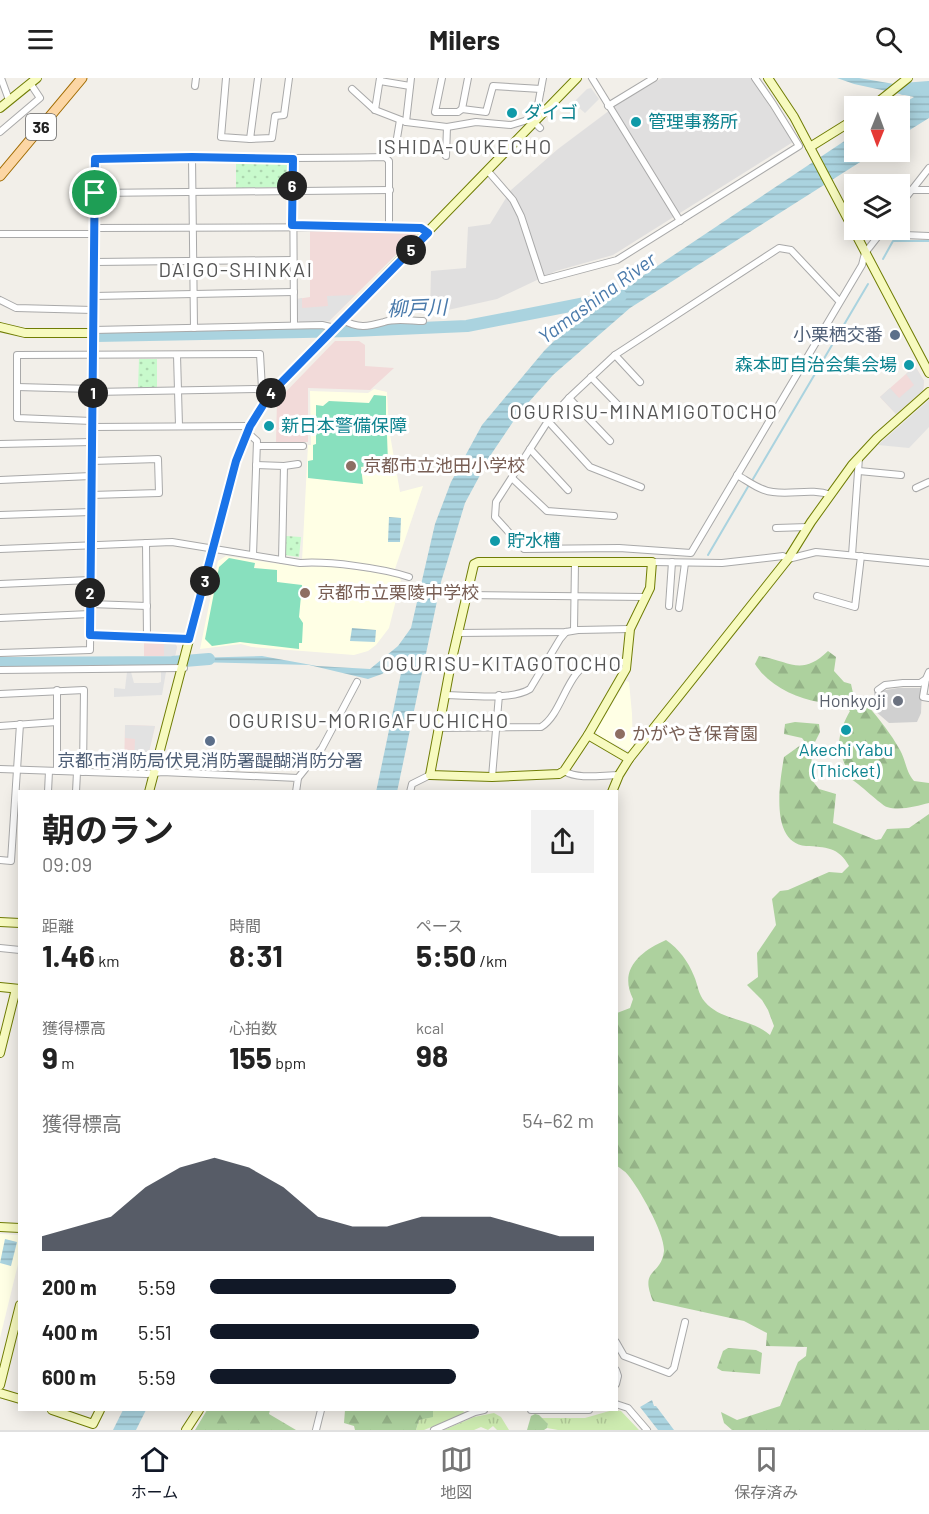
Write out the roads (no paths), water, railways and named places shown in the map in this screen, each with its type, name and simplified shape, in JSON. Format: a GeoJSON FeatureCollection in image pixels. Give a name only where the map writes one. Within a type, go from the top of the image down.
{"type":"FeatureCollection","features":[{"type":"Feature","properties":{"kind":"main road","name":"36"},"geometry":{"type":"LineString","coordinates":[[0,176],[82,78]]}},
{"type":"Feature","properties":{"kind":"street"},"geometry":{"type":"LineString","coordinates":[[1,78],[9,100]]}},
{"type":"Feature","properties":{"kind":"street"},"geometry":{"type":"LineString","coordinates":[[195,86],[196,78]]}},
{"type":"Feature","properties":{"kind":"street"},"geometry":{"type":"LineString","coordinates":[[226,78],[221,137],[250,139],[272,138],[275,116],[284,115],[289,78]]}},
{"type":"Feature","properties":{"kind":"street"},"geometry":{"type":"LineString","coordinates":[[250,139],[258,78]]}},
{"type":"Feature","properties":{"kind":"street"},"geometry":{"type":"LineString","coordinates":[[395,150],[411,78]]}},
{"type":"Feature","properties":{"kind":"street"},"geometry":{"type":"LineString","coordinates":[[442,78],[435,112],[462,109],[486,112],[493,86],[541,89]]}},
{"type":"Feature","properties":{"kind":"street"},"geometry":{"type":"LineString","coordinates":[[462,109],[468,78]]}},
{"type":"Feature","properties":{"kind":"street"},"geometry":{"type":"LineString","coordinates":[[537,125],[543,78]]}},
{"type":"Feature","properties":{"kind":"street"},"geometry":{"type":"LineString","coordinates":[[150,790],[236,461],[249,429],[270,394],[487,170],[537,125],[577,78]]}},
{"type":"Feature","properties":{"kind":"street"},"geometry":{"type":"LineString","coordinates":[[592,78],[680,221]]}},
{"type":"Feature","properties":{"kind":"street"},"geometry":{"type":"LineString","coordinates":[[608,106],[654,78]]}},
{"type":"Feature","properties":{"kind":"street"},"geometry":{"type":"LineString","coordinates":[[487,170],[513,200],[521,216],[542,280],[617,260],[799,146],[755,78]]}},
{"type":"Feature","properties":{"kind":"street"},"geometry":{"type":"LineString","coordinates":[[768,78],[794,117],[929,374]]}},
{"type":"Feature","properties":{"kind":"street"},"geometry":{"type":"LineString","coordinates":[[887,96],[909,78]]}},
{"type":"Feature","properties":{"kind":"street"},"geometry":{"type":"LineString","coordinates":[[375,111],[380,80],[410,86]]}},
{"type":"Feature","properties":{"kind":"street"},"geometry":{"type":"LineString","coordinates":[[0,108],[33,81],[40,98],[0,132]]}},
{"type":"Feature","properties":{"kind":"street"},"geometry":{"type":"LineString","coordinates":[[352,89],[375,111],[403,121],[447,127],[476,122],[511,125],[531,119],[537,125]]}},
{"type":"Feature","properties":{"kind":"street"},"geometry":{"type":"LineString","coordinates":[[810,147],[844,126]]}},
{"type":"Feature","properties":{"kind":"street"},"geometry":{"type":"LineString","coordinates":[[446,156],[447,127]]}},
{"type":"Feature","properties":{"kind":"street"},"geometry":{"type":"LineString","coordinates":[[192,157],[194,328]]}},
{"type":"Feature","properties":{"kind":"street"},"geometry":{"type":"LineString","coordinates":[[0,652],[90,650],[95,159],[385,157],[389,161],[389,226]]}},
{"type":"Feature","properties":{"kind":"street"},"geometry":{"type":"LineString","coordinates":[[293,159],[294,326]]}},
{"type":"Feature","properties":{"kind":"street"},"geometry":{"type":"LineString","coordinates":[[910,192],[929,168]]}},
{"type":"Feature","properties":{"kind":"street"},"geometry":{"type":"LineString","coordinates":[[95,193],[390,190]]}},
{"type":"Feature","properties":{"kind":"street"},"geometry":{"type":"LineString","coordinates":[[912,190],[929,190]]}},
{"type":"Feature","properties":{"kind":"street"},"geometry":{"type":"LineString","coordinates":[[0,234],[292,225],[389,226],[421,228],[428,233]]}},
{"type":"Feature","properties":{"kind":"street"},"geometry":{"type":"LineString","coordinates":[[910,234],[929,236]]}},
{"type":"Feature","properties":{"kind":"street"},"geometry":{"type":"LineString","coordinates":[[839,301],[791,250],[779,248],[615,356],[591,377],[548,421],[496,502],[495,517],[524,549],[619,548],[692,553],[862,265],[866,253],[876,240]]}},
{"type":"Feature","properties":{"kind":"street"},"geometry":{"type":"LineString","coordinates":[[94,262],[293,260]]}},
{"type":"Feature","properties":{"kind":"street"},"geometry":{"type":"LineString","coordinates":[[94,296],[294,292]]}},
{"type":"Feature","properties":{"kind":"street"},"geometry":{"type":"LineString","coordinates":[[0,300],[16,308],[93,310]]}},
{"type":"Feature","properties":{"kind":"street"},"geometry":{"type":"LineString","coordinates":[[343,320],[352,325],[378,326],[384,322],[423,321]]}},
{"type":"Feature","properties":{"kind":"street"},"geometry":{"type":"LineString","coordinates":[[0,327],[25,333],[322,325],[335,328]]}},
{"type":"Feature","properties":{"kind":"street"},"geometry":{"type":"LineString","coordinates":[[249,429],[92,424],[17,418],[17,355],[260,354],[262,389]]}},
{"type":"Feature","properties":{"kind":"street"},"geometry":{"type":"LineString","coordinates":[[177,355],[179,426]]}},
{"type":"Feature","properties":{"kind":"street"},"geometry":{"type":"LineString","coordinates":[[615,356],[640,382]]}},
{"type":"Feature","properties":{"kind":"street"},"geometry":{"type":"LineString","coordinates":[[591,377],[620,407]]}},
{"type":"Feature","properties":{"kind":"street"},"geometry":{"type":"LineString","coordinates":[[17,387],[92,390],[262,389],[270,394]]}},
{"type":"Feature","properties":{"kind":"street"},"geometry":{"type":"LineString","coordinates":[[613,790],[629,759],[788,559],[808,527],[859,457],[929,392]]}},
{"type":"Feature","properties":{"kind":"street"},"geometry":{"type":"LineString","coordinates":[[569,398],[610,441]]}},
{"type":"Feature","properties":{"kind":"street"},"geometry":{"type":"LineString","coordinates":[[548,421],[590,466],[641,487]]}},
{"type":"Feature","properties":{"kind":"street"},"geometry":{"type":"LineString","coordinates":[[249,429],[257,441],[253,555]]}},
{"type":"Feature","properties":{"kind":"street"},"geometry":{"type":"LineString","coordinates":[[0,444],[92,442]]}},
{"type":"Feature","properties":{"kind":"street"},"geometry":{"type":"LineString","coordinates":[[257,446],[303,446]]}},
{"type":"Feature","properties":{"kind":"street"},"geometry":{"type":"LineString","coordinates":[[530,449],[568,490]]}},
{"type":"Feature","properties":{"kind":"street"},"geometry":{"type":"LineString","coordinates":[[852,555],[859,457]]}},
{"type":"Feature","properties":{"kind":"street"},"geometry":{"type":"LineString","coordinates":[[91,495],[159,493],[158,459],[92,461]]}},
{"type":"Feature","properties":{"kind":"street"},"geometry":{"type":"LineString","coordinates":[[256,465],[298,464]]}},
{"type":"Feature","properties":{"kind":"street"},"geometry":{"type":"LineString","coordinates":[[282,560],[284,466]]}},
{"type":"Feature","properties":{"kind":"street"},"geometry":{"type":"LineString","coordinates":[[859,471],[901,475]]}},
{"type":"Feature","properties":{"kind":"street"},"geometry":{"type":"LineString","coordinates":[[738,475],[774,493],[819,491],[831,495]]}},
{"type":"Feature","properties":{"kind":"street"},"geometry":{"type":"LineString","coordinates":[[0,480],[92,477]]}},
{"type":"Feature","properties":{"kind":"street"},"geometry":{"type":"LineString","coordinates":[[512,478],[547,512],[614,516]]}},
{"type":"Feature","properties":{"kind":"street"},"geometry":{"type":"LineString","coordinates":[[916,488],[929,483]]}},
{"type":"Feature","properties":{"kind":"street"},"geometry":{"type":"LineString","coordinates":[[0,515],[91,512]]}},
{"type":"Feature","properties":{"kind":"street"},"geometry":{"type":"LineString","coordinates":[[776,528],[808,527]]}},
{"type":"Feature","properties":{"kind":"street"},"geometry":{"type":"LineString","coordinates":[[0,549],[172,542],[300,563],[321,562],[395,572],[409,577]]}},
{"type":"Feature","properties":{"kind":"street"},"geometry":{"type":"LineString","coordinates":[[146,543],[147,637]]}},
{"type":"Feature","properties":{"kind":"street"},"geometry":{"type":"LineString","coordinates":[[430,775],[457,633],[474,564],[478,562],[722,563],[783,556],[788,559],[816,552],[929,563]]}},
{"type":"Feature","properties":{"kind":"street"},"geometry":{"type":"LineString","coordinates":[[818,596],[855,607],[861,556]]}},
{"type":"Feature","properties":{"kind":"street"},"geometry":{"type":"LineString","coordinates":[[574,630],[575,562]]}},
{"type":"Feature","properties":{"kind":"street"},"geometry":{"type":"LineString","coordinates":[[410,790],[412,784],[430,775],[492,777],[559,774],[564,771],[588,735],[626,669],[630,629],[650,588],[652,562]]}},
{"type":"Feature","properties":{"kind":"street"},"geometry":{"type":"LineString","coordinates":[[669,606],[672,562]]}},
{"type":"Feature","properties":{"kind":"street"},"geometry":{"type":"LineString","coordinates":[[679,608],[685,562]]}},
{"type":"Feature","properties":{"kind":"street"},"geometry":{"type":"LineString","coordinates":[[0,584],[90,580]]}},
{"type":"Feature","properties":{"kind":"street"},"geometry":{"type":"LineString","coordinates":[[467,595],[645,597]]}},
{"type":"Feature","properties":{"kind":"street"},"geometry":{"type":"LineString","coordinates":[[90,604],[147,606]]}},
{"type":"Feature","properties":{"kind":"street"},"geometry":{"type":"LineString","coordinates":[[0,618],[90,614]]}},
{"type":"Feature","properties":{"kind":"street"},"geometry":{"type":"LineString","coordinates":[[457,633],[630,629]]}},
{"type":"Feature","properties":{"kind":"street"},"geometry":{"type":"LineString","coordinates":[[445,695],[516,695],[530,689],[566,632]]}},
{"type":"Feature","properties":{"kind":"street"},"geometry":{"type":"LineString","coordinates":[[90,635],[189,639]]}},
{"type":"Feature","properties":{"kind":"street"},"geometry":{"type":"LineString","coordinates":[[438,728],[541,727],[550,720],[565,690],[584,666],[593,662],[627,662]]}},
{"type":"Feature","properties":{"kind":"street"},"geometry":{"type":"LineString","coordinates":[[0,670],[182,667]]}},
{"type":"Feature","properties":{"kind":"street"},"geometry":{"type":"LineString","coordinates":[[929,672],[924,697],[929,698]]}},
{"type":"Feature","properties":{"kind":"street"},"geometry":{"type":"LineString","coordinates":[[878,690],[885,686],[903,683],[920,683],[926,679]]}},
{"type":"Feature","properties":{"kind":"street"},"geometry":{"type":"LineString","coordinates":[[296,790],[298,778],[322,748],[357,682]]}},
{"type":"Feature","properties":{"kind":"street"},"geometry":{"type":"LineString","coordinates":[[48,790],[53,771],[57,690]]}},
{"type":"Feature","properties":{"kind":"street"},"geometry":{"type":"LineString","coordinates":[[0,694],[84,690],[80,772],[76,790]]}},
{"type":"Feature","properties":{"kind":"street"},"geometry":{"type":"LineString","coordinates":[[492,777],[499,695]]}},
{"type":"Feature","properties":{"kind":"street"},"geometry":{"type":"LineString","coordinates":[[0,726],[57,722]]}},
{"type":"Feature","properties":{"kind":"street"},"geometry":{"type":"LineString","coordinates":[[0,860],[11,861],[20,724]]}},
{"type":"Feature","properties":{"kind":"street"},"geometry":{"type":"LineString","coordinates":[[588,735],[629,759]]}},
{"type":"Feature","properties":{"kind":"street"},"geometry":{"type":"LineString","coordinates":[[0,769],[298,778]]}},
{"type":"Feature","properties":{"kind":"street"},"geometry":{"type":"LineString","coordinates":[[564,771],[570,775],[619,775]]}},
{"type":"Feature","properties":{"kind":"street"},"geometry":{"type":"LineString","coordinates":[[11,856],[18,857]]}},
{"type":"Feature","properties":{"kind":"street"},"geometry":{"type":"LineString","coordinates":[[0,922],[18,923]]}},
{"type":"Feature","properties":{"kind":"street"},"geometry":{"type":"LineString","coordinates":[[0,948],[18,950]]}},
{"type":"Feature","properties":{"kind":"street"},"geometry":{"type":"LineString","coordinates":[[0,987],[18,989],[0,1053]]}},
{"type":"Feature","properties":{"kind":"street"},"geometry":{"type":"LineString","coordinates":[[0,1227],[18,1228]]}},
{"type":"Feature","properties":{"kind":"street"},"geometry":{"type":"LineString","coordinates":[[0,1385],[18,1313]]}},
{"type":"Feature","properties":{"kind":"street"},"geometry":{"type":"LineString","coordinates":[[618,1345],[624,1356],[669,1373],[674,1368],[685,1322]]}},
{"type":"Feature","properties":{"kind":"street"},"geometry":{"type":"LineString","coordinates":[[0,1392],[18,1398]]}},
{"type":"Feature","properties":{"kind":"street"},"geometry":{"type":"LineString","coordinates":[[618,1405],[628,1408],[647,1430]]}},
{"type":"Feature","properties":{"kind":"street"},"geometry":{"type":"LineString","coordinates":[[55,1411],[93,1424],[100,1411]]}},
{"type":"Feature","properties":{"kind":"street"},"geometry":{"type":"LineString","coordinates":[[186,1430],[198,1411]]}},
{"type":"Feature","properties":{"kind":"street"},"geometry":{"type":"LineString","coordinates":[[316,1430],[321,1411]]}},
{"type":"Feature","properties":{"kind":"street"},"geometry":{"type":"LineString","coordinates":[[434,1430],[480,1411]]}},
{"type":"Feature","properties":{"kind":"water"},"geometry":{"type":"Polygon","coordinates":[[[837,78],[859,78],[929,90],[929,118],[910,130],[910,99],[914,97],[837,78]]]}},
{"type":"Feature","properties":{"kind":"water"},"geometry":{"type":"Polygon","coordinates":[[[844,141],[844,162],[860,162],[630,308],[553,375],[519,413],[492,453],[465,503],[441,582],[397,790],[376,790],[404,659],[382,674],[368,679],[309,665],[194,662],[5,663],[262,656],[317,666],[370,669],[398,646],[411,628],[435,524],[451,482],[482,425],[544,351],[572,323],[844,141]]]}},
{"type":"Feature","properties":{"kind":"water"},"geometry":{"type":"Polygon","coordinates":[[[389,517],[401,518],[400,542],[388,542],[389,517]]]}},
{"type":"Feature","properties":{"kind":"water"},"geometry":{"type":"Polygon","coordinates":[[[352,628],[376,630],[375,642],[350,641],[352,628]]]}},
{"type":"Feature","properties":{"kind":"water"},"geometry":{"type":"Polygon","coordinates":[[[5,1239],[17,1242],[11,1266],[0,1263],[5,1239]]]}},
{"type":"Feature","properties":{"kind":"water"},"geometry":{"type":"Polygon","coordinates":[[[652,1400],[654,1406],[674,1430],[658,1430],[640,1407],[652,1400]]]}},
{"type":"Feature","properties":{"kind":"water"},"geometry":{"type":"Polygon","coordinates":[[[122,1411],[146,1411],[136,1430],[113,1430],[122,1411]]]}},
{"type":"Feature","properties":{"kind":"waterway"},"geometry":{"type":"LineString","coordinates":[[903,89],[929,87]]}},
{"type":"Feature","properties":{"kind":"waterway"},"geometry":{"type":"LineString","coordinates":[[883,259],[893,241],[929,241]]}},
{"type":"Feature","properties":{"kind":"waterway"},"geometry":{"type":"LineString","coordinates":[[753,479],[868,284]]}},
{"type":"Feature","properties":{"kind":"waterway","name":"柳戸川"},"geometry":{"type":"LineString","coordinates":[[96,336],[352,331],[467,326],[621,296]]}},
{"type":"Feature","properties":{"kind":"waterway"},"geometry":{"type":"LineString","coordinates":[[708,555],[749,485]]}},
{"type":"Feature","properties":{"kind":"waterway"},"geometry":{"type":"LineString","coordinates":[[0,663],[172,662],[209,659]]}},
{"type":"Feature","properties":{"kind":"place","name":"ダイゴ"},"geometry":{"type":"Point","coordinates":[512,113]}},
{"type":"Feature","properties":{"kind":"place","name":"管理事務所"},"geometry":{"type":"Point","coordinates":[636,122]}},
{"type":"Feature","properties":{"kind":"place","name":"小栗栖交番"},"geometry":{"type":"Point","coordinates":[895,335]}},
{"type":"Feature","properties":{"kind":"place","name":"森本町自治会集会場"},"geometry":{"type":"Point","coordinates":[909,365]}},
{"type":"Feature","properties":{"kind":"place","name":"新日本警備保障"},"geometry":{"type":"Point","coordinates":[269,426]}},
{"type":"Feature","properties":{"kind":"place","name":"京都市立池田小学校"},"geometry":{"type":"Point","coordinates":[351,466]}},
{"type":"Feature","properties":{"kind":"place","name":"貯水槽"},"geometry":{"type":"Point","coordinates":[495,541]}},
{"type":"Feature","properties":{"kind":"place","name":"京都市立栗陵中学校"},"geometry":{"type":"Point","coordinates":[305,593]}},
{"type":"Feature","properties":{"kind":"place","name":"Honkyoji"},"geometry":{"type":"Point","coordinates":[898,701]}},
{"type":"Feature","properties":{"kind":"place","name":"Akechi Yabu (Thicket)"},"geometry":{"type":"Point","coordinates":[846,730]}},
{"type":"Feature","properties":{"kind":"place","name":"かがやき保育園"},"geometry":{"type":"Point","coordinates":[620,734]}},
{"type":"Feature","properties":{"kind":"place","name":"京都市消防局伏見消防署醍醐消防分署"},"geometry":{"type":"Point","coordinates":[210,741]}},
{"type":"Feature","properties":{"kind":"district","name":"ISHIDA-OUKECHO"},"geometry":{"type":"Point","coordinates":[465,147]}},
{"type":"Feature","properties":{"kind":"district","name":"DAIGO-SHINKAI"},"geometry":{"type":"Point","coordinates":[236,270]}},
{"type":"Feature","properties":{"kind":"district","name":"OGURISU-MINAMIGOTOCHO"},"geometry":{"type":"Point","coordinates":[644,412]}},
{"type":"Feature","properties":{"kind":"district","name":"OGURISU-KITAGOTOCHO"},"geometry":{"type":"Point","coordinates":[502,664]}},
{"type":"Feature","properties":{"kind":"district","name":"OGURISU-MORIGAFUCHICHO"},"geometry":{"type":"Point","coordinates":[369,721]}},
{"type":"Feature","properties":{"kind":"water label","name":"Yamashina River"},"geometry":{"type":"Point","coordinates":[597,298]}}]}
